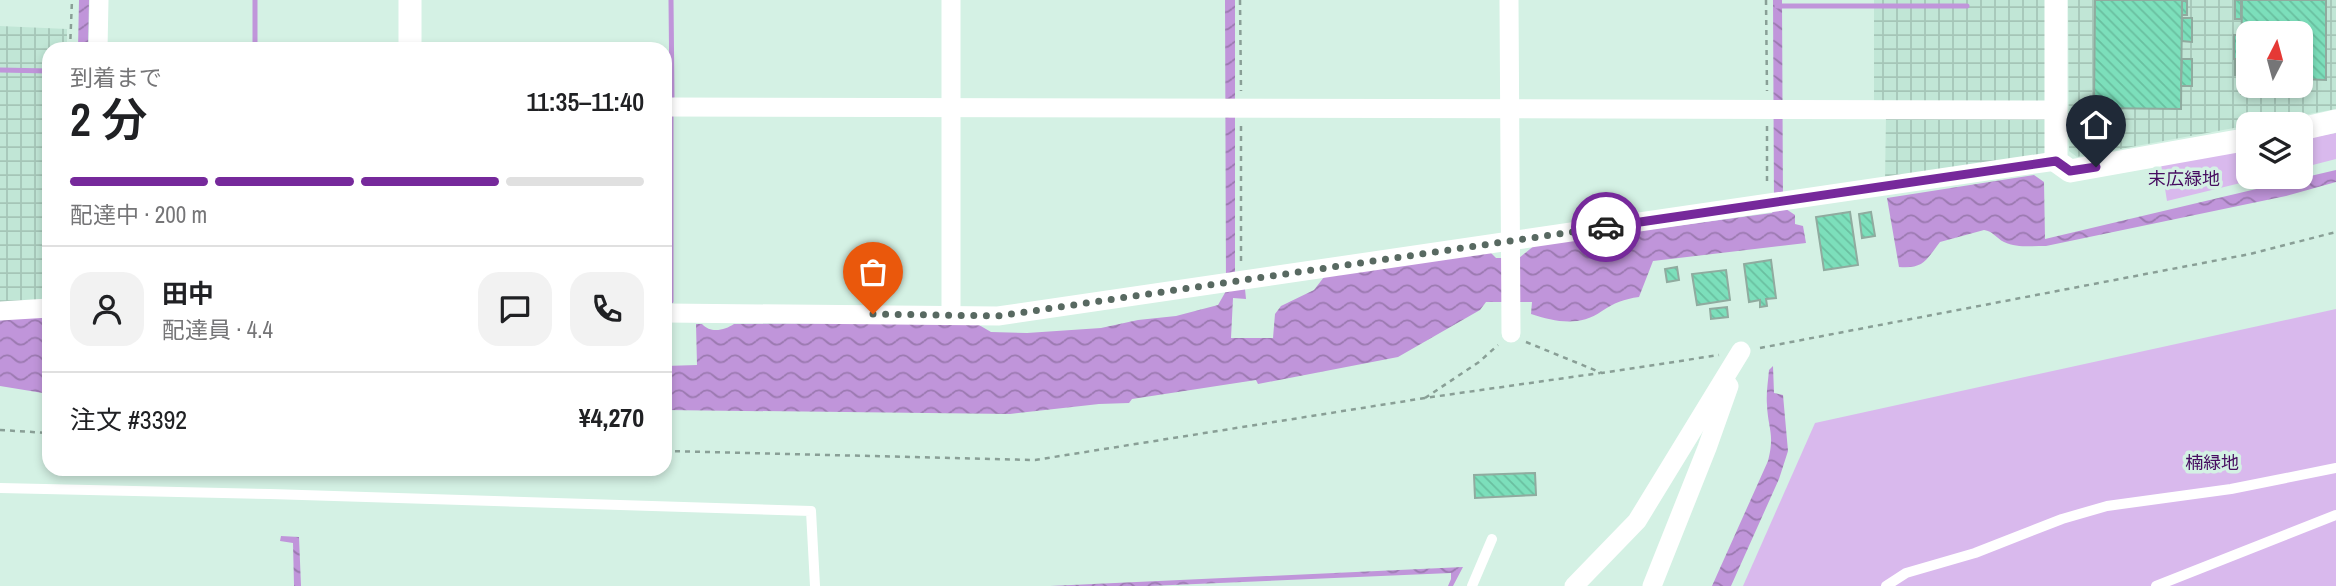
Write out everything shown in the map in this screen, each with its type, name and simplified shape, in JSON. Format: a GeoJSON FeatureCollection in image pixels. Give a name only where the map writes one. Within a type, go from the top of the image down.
{"type":"FeatureCollection","features":[{"type":"Feature","properties":{"kind":"street"},"geometry":{"type":"LineString","coordinates":[[98,42],[99,0]]}},
{"type":"Feature","properties":{"kind":"street"},"geometry":{"type":"LineString","coordinates":[[410,0],[410,42]]}},
{"type":"Feature","properties":{"kind":"street"},"geometry":{"type":"LineString","coordinates":[[951,0],[951,315]]}},
{"type":"Feature","properties":{"kind":"street"},"geometry":{"type":"LineString","coordinates":[[1509,0],[1511,326]]}},
{"type":"Feature","properties":{"kind":"street"},"geometry":{"type":"LineString","coordinates":[[2056,0],[2056,161]]}},
{"type":"Feature","properties":{"kind":"street"},"geometry":{"type":"LineString","coordinates":[[672,107],[2057,110]]}},
{"type":"Feature","properties":{"kind":"street"},"geometry":{"type":"LineString","coordinates":[[2313,126],[2336,121]]}},
{"type":"Feature","properties":{"kind":"street"},"geometry":{"type":"LineString","coordinates":[[672,313],[998,316],[1234,281],[1510,246],[1779,201],[2056,161],[2070,171],[2236,141]]}},
{"type":"Feature","properties":{"kind":"street"},"geometry":{"type":"LineString","coordinates":[[0,311],[42,308]]}},
{"type":"Feature","properties":{"kind":"street"},"geometry":{"type":"LineString","coordinates":[[1574,586],[1637,521],[1741,351]]}},
{"type":"Feature","properties":{"kind":"street"},"geometry":{"type":"LineString","coordinates":[[1652,586],[1707,448],[1741,351]]}},
{"type":"Feature","properties":{"kind":"lane"},"geometry":{"type":"LineString","coordinates":[[1886,586],[1906,573],[1975,553],[2062,519],[2107,506],[2231,489],[2336,468]]}},
{"type":"Feature","properties":{"kind":"lane"},"geometry":{"type":"LineString","coordinates":[[0,488],[811,511],[815,586]]}},
{"type":"Feature","properties":{"kind":"lane"},"geometry":{"type":"LineString","coordinates":[[2156,586],[2336,515]]}},
{"type":"Feature","properties":{"kind":"lane"},"geometry":{"type":"LineString","coordinates":[[1472,586],[1492,539]]}},
{"type":"Feature","properties":{"kind":"path"},"geometry":{"type":"LineString","coordinates":[[70,42],[72,0]]}},
{"type":"Feature","properties":{"kind":"path"},"geometry":{"type":"LineString","coordinates":[[1234,281],[1234,107],[1240,0]]}},
{"type":"Feature","properties":{"kind":"path"},"geometry":{"type":"LineString","coordinates":[[672,452],[1035,460],[1425,397],[1741,351],[2250,254],[2336,232]]}},
{"type":"Feature","properties":{"kind":"path"},"geometry":{"type":"LineString","coordinates":[[1425,397],[1479,362],[1511,326],[1539,348],[1602,373]]}},
{"type":"Feature","properties":{"kind":"path"},"geometry":{"type":"LineString","coordinates":[[0,430],[42,433]]}},
{"type":"Feature","properties":{"kind":"shaded area"},"geometry":{"type":"Polygon","coordinates":[[[1874,0],[2047,0],[2047,99],[2042,104],[1874,104],[1874,0]]]}},
{"type":"Feature","properties":{"kind":"shaded area"},"geometry":{"type":"Polygon","coordinates":[[[2068,0],[2336,0],[2336,109],[2313,113],[2236,112],[2236,128],[2077,157],[2069,151],[2068,0]]]}},
{"type":"Feature","properties":{"kind":"shaded area"},"geometry":{"type":"Polygon","coordinates":[[[0,26],[67,29],[67,42],[42,42],[42,303],[0,306],[0,26]]]}},
{"type":"Feature","properties":{"kind":"shaded area"},"geometry":{"type":"Polygon","coordinates":[[[1886,115],[2046,116],[2048,152],[2043,158],[1885,182],[1886,115]]]}},
{"type":"Feature","properties":{"kind":"green space"},"geometry":{"type":"Polygon","coordinates":[[[2336,133],[2336,159],[2313,165],[2313,137],[2336,133]]]}},
{"type":"Feature","properties":{"kind":"green space","name":"末広緑地"},"geometry":{"type":"Polygon","coordinates":[[[2236,150],[2236,184],[2167,201],[2161,164],[2236,150]]]}},
{"type":"Feature","properties":{"kind":"green space","name":"楠緑地"},"geometry":{"type":"Polygon","coordinates":[[[2336,309],[2336,586],[1743,586],[1815,423],[2336,309]]]}},
{"type":"Feature","properties":{"kind":"water"},"geometry":{"type":"Polygon","coordinates":[[[79,0],[89,0],[88,42],[78,42],[79,0]]]}},
{"type":"Feature","properties":{"kind":"water"},"geometry":{"type":"Polygon","coordinates":[[[1225,0],[1235,0],[1235,290],[1245,289],[1246,299],[1233,298],[1231,338],[1273,338],[1275,314],[1281,306],[1314,290],[1324,277],[1490,252],[1496,258],[1519,258],[1535,245],[1772,213],[1773,0],[1782,0],[1783,207],[1795,215],[1795,224],[1803,226],[1806,243],[1653,261],[1639,297],[1619,302],[1593,316],[1576,321],[1558,321],[1531,314],[1532,302],[1486,302],[1480,310],[1398,357],[1258,384],[1256,380],[1132,399],[1129,403],[1010,414],[672,410],[672,366],[697,365],[696,324],[718,330],[734,324],[949,323],[979,325],[991,332],[1027,333],[1101,328],[1176,316],[1218,305],[1226,291],[1225,0]]]}},
{"type":"Feature","properties":{"kind":"water"},"geometry":{"type":"Polygon","coordinates":[[[2336,170],[2336,182],[2313,188],[2313,175],[2336,170]]]}},
{"type":"Feature","properties":{"kind":"water"},"geometry":{"type":"Polygon","coordinates":[[[2034,175],[2044,182],[2045,239],[2256,189],[2311,189],[2046,246],[2009,244],[1984,230],[1940,242],[1924,262],[1907,267],[1899,267],[1887,198],[2034,175]]]}},
{"type":"Feature","properties":{"kind":"water"},"geometry":{"type":"Polygon","coordinates":[[[42,314],[42,393],[0,386],[0,317],[42,314]]]}},
{"type":"Feature","properties":{"kind":"water"},"geometry":{"type":"Polygon","coordinates":[[[1773,366],[1774,393],[1783,395],[1788,451],[1779,479],[1731,586],[1712,586],[1768,461],[1771,438],[1767,392],[1769,370],[1773,366]]]}},
{"type":"Feature","properties":{"kind":"water"},"geometry":{"type":"Polygon","coordinates":[[[281,536],[299,537],[301,586],[294,586],[293,543],[280,541],[281,536]]]}},
{"type":"Feature","properties":{"kind":"water"},"geometry":{"type":"Polygon","coordinates":[[[1463,567],[1453,586],[1448,586],[1451,573],[1149,586],[1050,586],[1463,567]]]}},
{"type":"Feature","properties":{"kind":"building"},"geometry":{"type":"Polygon","coordinates":[[[2095,0],[2182,0],[2181,109],[2094,108],[2095,0]]]}},
{"type":"Feature","properties":{"kind":"building"},"geometry":{"type":"Polygon","coordinates":[[[2235,0],[2241,0],[2241,19],[2235,19],[2235,0]]]}},
{"type":"Feature","properties":{"kind":"building"},"geometry":{"type":"Polygon","coordinates":[[[2242,0],[2326,0],[2326,80],[2314,80],[2314,21],[2242,21],[2242,0]]]}},
{"type":"Feature","properties":{"kind":"building"},"geometry":{"type":"Polygon","coordinates":[[[2182,1],[2187,1],[2187,15],[2182,15],[2182,1]]]}},
{"type":"Feature","properties":{"kind":"building"},"geometry":{"type":"Polygon","coordinates":[[[2182,18],[2192,18],[2192,42],[2182,41],[2182,18]]]}},
{"type":"Feature","properties":{"kind":"building"},"geometry":{"type":"Polygon","coordinates":[[[2234,35],[2236,35],[2236,59],[2234,35]]]}},
{"type":"Feature","properties":{"kind":"building"},"geometry":{"type":"Polygon","coordinates":[[[2182,59],[2192,59],[2192,86],[2181,86],[2182,59]]]}},
{"type":"Feature","properties":{"kind":"building"},"geometry":{"type":"Polygon","coordinates":[[[1850,212],[1858,265],[1824,270],[1816,217],[1850,212]]]}},
{"type":"Feature","properties":{"kind":"building"},"geometry":{"type":"Polygon","coordinates":[[[1871,212],[1875,236],[1862,238],[1859,214],[1871,212]]]}},
{"type":"Feature","properties":{"kind":"building"},"geometry":{"type":"Polygon","coordinates":[[[1771,260],[1776,298],[1766,299],[1767,306],[1760,307],[1760,300],[1749,302],[1744,264],[1771,260]]]}},
{"type":"Feature","properties":{"kind":"building"},"geometry":{"type":"Polygon","coordinates":[[[1677,267],[1679,280],[1667,282],[1665,269],[1677,267]]]}},
{"type":"Feature","properties":{"kind":"building"},"geometry":{"type":"Polygon","coordinates":[[[1726,270],[1730,300],[1697,305],[1692,274],[1726,270]]]}},
{"type":"Feature","properties":{"kind":"building"},"geometry":{"type":"Polygon","coordinates":[[[1727,307],[1728,317],[1711,319],[1710,309],[1727,307]]]}},
{"type":"Feature","properties":{"kind":"building"},"geometry":{"type":"Polygon","coordinates":[[[1535,473],[1536,495],[1475,498],[1474,475],[1535,473]]]}},
{"type":"Feature","properties":{"kind":"waterway"},"geometry":{"type":"LineString","coordinates":[[255,0],[255,42]]}},
{"type":"Feature","properties":{"kind":"waterway"},"geometry":{"type":"LineString","coordinates":[[671,0],[671,42]]}},
{"type":"Feature","properties":{"kind":"waterway"},"geometry":{"type":"LineString","coordinates":[[1777,6],[1967,6]]}},
{"type":"Feature","properties":{"kind":"waterway"},"geometry":{"type":"LineString","coordinates":[[0,70],[42,71]]}},
{"type":"Feature","properties":{"kind":"way so far"},"geometry":{"type":"LineString","coordinates":[[873,314],[998,316],[1606,227]]}},
{"type":"Feature","properties":{"kind":"route"},"geometry":{"type":"LineString","coordinates":[[1606,227],[2056,161],[2070,171],[2096,167]]}}]}
